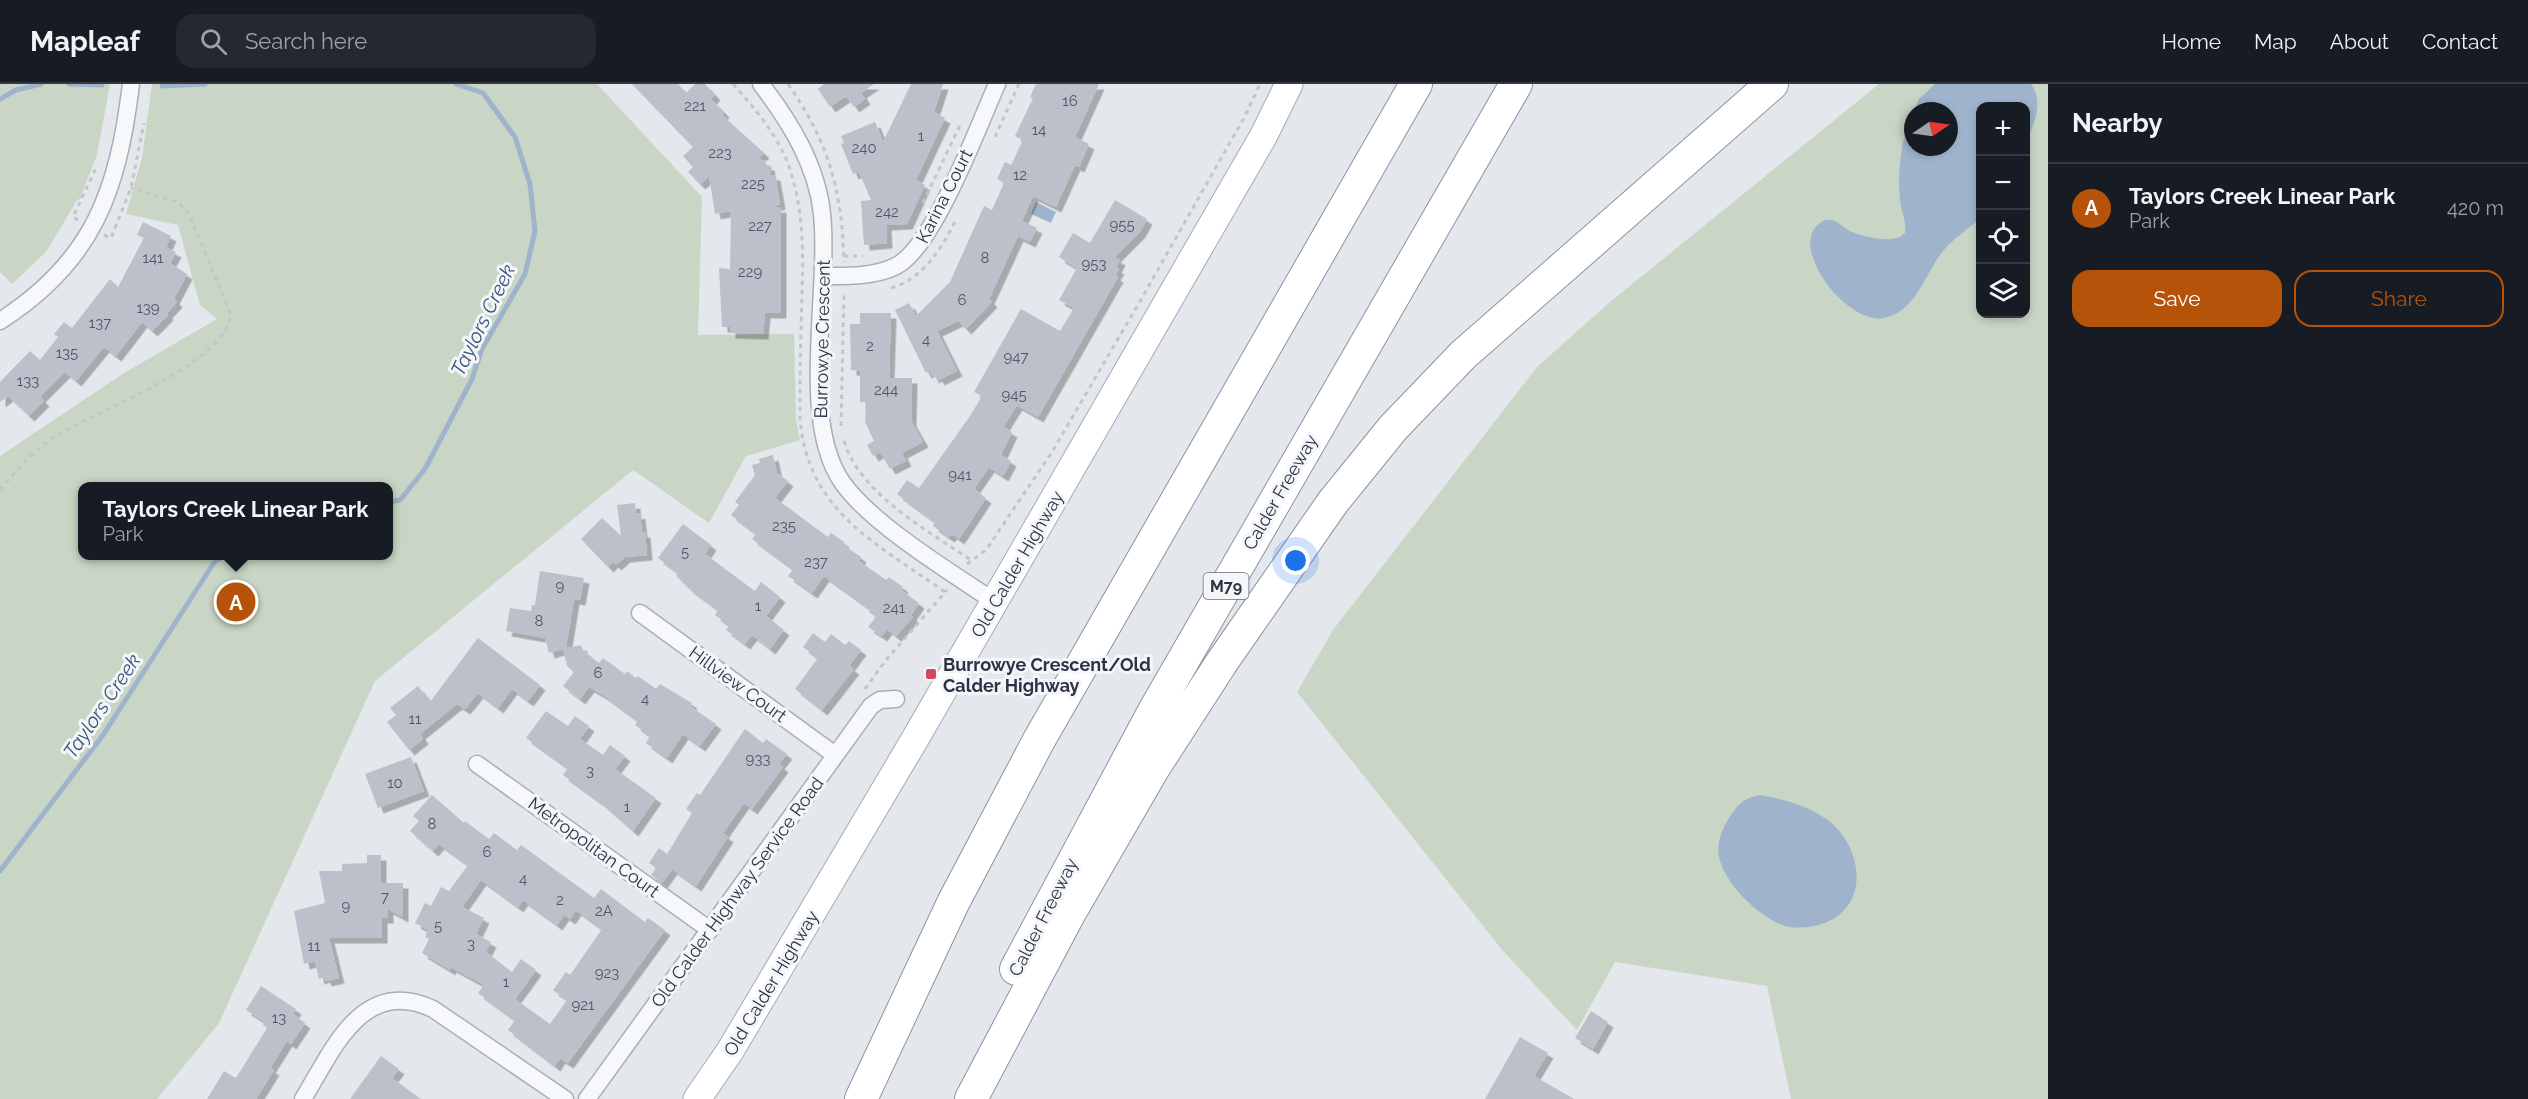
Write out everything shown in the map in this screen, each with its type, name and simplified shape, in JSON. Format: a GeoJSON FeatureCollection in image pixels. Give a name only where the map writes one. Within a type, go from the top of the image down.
{"type":"FeatureCollection","features":[{"type":"Feature","properties":{"kind":"highway"},"geometry":{"type":"LineString","coordinates":[[861,1099],[924,961],[1014,785],[1415,84]]}},
{"type":"Feature","properties":{"kind":"highway","name":"Calder Freeway"},"geometry":{"type":"LineString","coordinates":[[957,1099],[998,1005],[1101,805],[1516,84]]}},
{"type":"Feature","properties":{"kind":"highway"},"geometry":{"type":"LineString","coordinates":[[971,1099],[1069,914],[1153,769],[1222,662],[1341,492],[1393,428],[1463,356],[1772,84]]}},
{"type":"Feature","properties":{"kind":"main road","name":"Old Calder Highway"},"geometry":{"type":"LineString","coordinates":[[697,1099],[730,1051],[814,911],[995,602],[1264,135],[1289,84]]}},
{"type":"Feature","properties":{"kind":"street"},"geometry":{"type":"LineString","coordinates":[[0,321],[52,281],[67,264],[95,222],[117,167],[131,84]]}},
{"type":"Feature","properties":{"kind":"street","name":"Burrowye Crescent"},"geometry":{"type":"LineString","coordinates":[[761,84],[800,142],[822,212],[824,276],[819,418],[830,462],[842,482],[865,509],[995,602]]}},
{"type":"Feature","properties":{"kind":"street","name":"Karina Court"},"geometry":{"type":"LineString","coordinates":[[824,276],[845,276],[896,267],[910,257],[933,225],[997,84]]}},
{"type":"Feature","properties":{"kind":"street","name":"Hillview Court"},"geometry":{"type":"LineString","coordinates":[[640,613],[835,755]]}},
{"type":"Feature","properties":{"kind":"street","name":"Old Calder Highway Service Road"},"geometry":{"type":"LineString","coordinates":[[587,1099],[871,706],[880,700],[896,699]]}},
{"type":"Feature","properties":{"kind":"street","name":"Metropolitan Court"},"geometry":{"type":"LineString","coordinates":[[477,764],[710,930]]}},
{"type":"Feature","properties":{"kind":"street"},"geometry":{"type":"LineString","coordinates":[[303,1099],[351,1023],[371,1007],[407,1001],[434,1009],[565,1099]]}},
{"type":"Feature","properties":{"kind":"path"},"geometry":{"type":"LineString","coordinates":[[788,84],[824,143],[834,171],[844,229],[845,276],[839,411],[848,451],[860,472],[880,495],[971,560]]}},
{"type":"Feature","properties":{"kind":"path"},"geometry":{"type":"LineString","coordinates":[[861,694],[886,660],[957,576],[971,560],[986,550],[1052,452],[1245,116],[1260,84]]}},
{"type":"Feature","properties":{"kind":"path"},"geometry":{"type":"LineString","coordinates":[[922,205],[965,114]]}},
{"type":"Feature","properties":{"kind":"path"},"geometry":{"type":"LineString","coordinates":[[0,490],[41,447],[69,429],[165,381],[210,346],[229,323],[230,312],[189,214],[178,202],[131,188]]}},
{"type":"Feature","properties":{"kind":"path"},"geometry":{"type":"LineString","coordinates":[[844,256],[871,255]]}},
{"type":"Feature","properties":{"kind":"green space"},"geometry":{"type":"Polygon","coordinates":[[[0,84],[110,84],[97,155],[80,199],[77,200],[47,251],[12,284],[0,272],[0,84]]]}},
{"type":"Feature","properties":{"kind":"green space"},"geometry":{"type":"Polygon","coordinates":[[[152,84],[597,84],[702,197],[698,335],[794,334],[796,420],[800,440],[746,456],[709,523],[633,470],[375,681],[219,1023],[157,1099],[0,1099],[0,456],[124,373],[217,319],[200,305],[178,225],[126,214],[142,158],[152,84]]]}},
{"type":"Feature","properties":{"kind":"green space"},"geometry":{"type":"Polygon","coordinates":[[[1879,84],[2048,84],[2048,1099],[1791,1099],[1767,986],[1615,962],[1577,1030],[1503,951],[1297,692],[1333,630],[1537,367],[1610,302],[1879,84]]]}},
{"type":"Feature","properties":{"kind":"water"},"geometry":{"type":"Polygon","coordinates":[[[1935,84],[2031,84],[2035,91],[2037,106],[2030,132],[2030,102],[1976,102],[1976,221],[1944,250],[1918,292],[1904,309],[1884,318],[1869,317],[1853,309],[1825,282],[1811,249],[1812,234],[1825,220],[1833,220],[1852,232],[1872,238],[1894,239],[1905,233],[1899,178],[1904,138],[1904,156],[1958,156],[1958,102],[1918,102],[1935,84]]]}},
{"type":"Feature","properties":{"kind":"water"},"geometry":{"type":"Polygon","coordinates":[[[1036,202],[1056,212],[1051,223],[1031,214],[1036,202]]]}},
{"type":"Feature","properties":{"kind":"water"},"geometry":{"type":"Polygon","coordinates":[[[1760,795],[1810,809],[1837,828],[1847,841],[1856,871],[1856,886],[1851,901],[1842,913],[1817,925],[1793,927],[1782,925],[1762,914],[1743,897],[1728,878],[1718,852],[1722,832],[1739,805],[1760,795]]]}},
{"type":"Feature","properties":{"kind":"building"},"geometry":{"type":"Polygon","coordinates":[[[632,84],[678,84],[686,93],[695,84],[705,84],[715,95],[711,99],[724,112],[722,115],[764,153],[759,157],[762,161],[765,160],[766,165],[769,165],[771,175],[775,175],[780,204],[769,208],[781,207],[781,313],[765,313],[763,334],[730,333],[730,327],[722,327],[719,268],[730,269],[731,211],[715,214],[709,176],[700,184],[688,172],[693,167],[683,156],[693,147],[632,84]]]}},
{"type":"Feature","properties":{"kind":"building"},"geometry":{"type":"Polygon","coordinates":[[[824,84],[874,84],[861,93],[865,99],[854,107],[846,96],[830,107],[818,89],[824,84]]]}},
{"type":"Feature","properties":{"kind":"building"},"geometry":{"type":"Polygon","coordinates":[[[911,84],[943,84],[934,112],[945,118],[916,180],[925,185],[907,224],[886,225],[887,243],[864,245],[861,201],[871,200],[859,172],[853,174],[841,144],[844,143],[841,136],[875,122],[883,142],[911,84]]]}},
{"type":"Feature","properties":{"kind":"building"},"geometry":{"type":"Polygon","coordinates":[[[1036,84],[1099,84],[1075,137],[1089,144],[1079,167],[1075,165],[1056,207],[1033,196],[1022,221],[1037,228],[1030,242],[1018,236],[989,299],[992,302],[966,329],[958,321],[937,331],[957,371],[939,380],[937,376],[934,378],[930,371],[926,373],[895,310],[909,303],[916,316],[950,282],[984,206],[992,210],[1004,183],[997,179],[1005,162],[1011,165],[1023,140],[1015,136],[1033,98],[1030,97],[1036,84]]]}},
{"type":"Feature","properties":{"kind":"building"},"geometry":{"type":"Polygon","coordinates":[[[1115,200],[1147,219],[1140,232],[1115,257],[1120,260],[1116,268],[1119,269],[1115,275],[1118,277],[1038,417],[1017,405],[1003,427],[1012,432],[1001,455],[1011,461],[1003,476],[989,467],[974,489],[986,498],[959,539],[952,534],[949,537],[933,526],[935,522],[897,494],[907,480],[919,488],[970,416],[982,396],[974,392],[1021,309],[1060,331],[1074,308],[1059,300],[1077,268],[1059,257],[1073,233],[1090,243],[1115,200]]]}},
{"type":"Feature","properties":{"kind":"building"},"geometry":{"type":"Polygon","coordinates":[[[143,222],[171,236],[166,247],[176,252],[170,263],[187,274],[174,299],[177,302],[167,313],[168,315],[152,331],[142,322],[116,356],[104,347],[76,381],[65,372],[40,397],[44,401],[29,416],[8,396],[0,402],[0,382],[30,351],[40,360],[58,337],[54,334],[64,322],[72,328],[110,279],[118,287],[144,238],[137,235],[143,222]]]}},
{"type":"Feature","properties":{"kind":"building"},"geometry":{"type":"Polygon","coordinates":[[[860,313],[891,313],[889,378],[912,378],[911,421],[923,442],[902,453],[906,461],[890,469],[880,452],[873,456],[867,445],[874,441],[865,422],[866,402],[860,402],[860,371],[851,370],[850,324],[860,324],[860,313]]]}},
{"type":"Feature","properties":{"kind":"building"},"geometry":{"type":"Polygon","coordinates":[[[773,455],[777,473],[788,481],[775,498],[828,537],[831,533],[844,542],[842,544],[861,557],[859,561],[886,580],[889,577],[903,587],[901,590],[919,603],[911,615],[913,617],[896,636],[887,629],[882,636],[868,627],[876,617],[869,612],[870,609],[824,576],[812,593],[788,576],[793,569],[752,539],[756,534],[731,515],[739,505],[735,502],[755,475],[752,465],[760,463],[759,459],[773,455]]]}},
{"type":"Feature","properties":{"kind":"building"},"geometry":{"type":"Polygon","coordinates":[[[635,503],[636,514],[640,513],[642,532],[645,532],[647,555],[625,557],[616,565],[613,562],[608,567],[581,539],[602,518],[621,536],[617,505],[635,503]]]}},
{"type":"Feature","properties":{"kind":"building"},"geometry":{"type":"Polygon","coordinates":[[[683,524],[711,545],[705,554],[755,591],[761,582],[780,597],[766,616],[784,630],[770,649],[752,635],[745,644],[726,630],[729,625],[715,615],[718,610],[690,589],[676,576],[678,573],[658,558],[683,524]]]}},
{"type":"Feature","properties":{"kind":"building"},"geometry":{"type":"Polygon","coordinates":[[[540,571],[584,578],[580,600],[574,599],[566,648],[549,653],[545,638],[506,631],[510,608],[531,611],[532,605],[535,605],[540,571]]]}},
{"type":"Feature","properties":{"kind":"building"},"geometry":{"type":"Polygon","coordinates":[[[813,633],[825,642],[831,634],[845,645],[849,641],[861,650],[849,666],[854,669],[822,710],[795,689],[818,658],[803,647],[813,633]]]}},
{"type":"Feature","properties":{"kind":"building"},"geometry":{"type":"Polygon","coordinates":[[[478,638],[540,685],[528,701],[512,689],[498,708],[478,693],[465,709],[457,704],[420,734],[423,739],[409,750],[387,722],[396,715],[390,708],[418,686],[430,702],[478,638]]]}},
{"type":"Feature","properties":{"kind":"building"},"geometry":{"type":"Polygon","coordinates":[[[581,645],[583,650],[599,663],[603,658],[625,674],[627,671],[636,678],[638,676],[656,689],[660,684],[692,703],[690,706],[716,724],[700,746],[683,734],[667,758],[646,743],[650,736],[635,725],[638,721],[603,695],[589,687],[580,699],[563,686],[574,672],[567,666],[563,649],[581,645]]]}},
{"type":"Feature","properties":{"kind":"building"},"geometry":{"type":"Polygon","coordinates":[[[546,711],[568,726],[575,716],[589,726],[580,739],[603,755],[610,745],[625,756],[615,769],[656,798],[633,831],[600,802],[563,775],[568,768],[526,738],[546,711]]]}},
{"type":"Feature","properties":{"kind":"building"},"geometry":{"type":"Polygon","coordinates":[[[745,729],[763,743],[766,739],[787,754],[779,764],[783,767],[752,809],[744,803],[723,833],[728,837],[696,886],[672,869],[662,883],[651,875],[656,868],[649,863],[659,848],[667,854],[692,813],[686,809],[697,793],[700,795],[745,729]]]}},
{"type":"Feature","properties":{"kind":"building"},"geometry":{"type":"Polygon","coordinates":[[[411,757],[424,791],[378,808],[365,774],[411,757]]]}},
{"type":"Feature","properties":{"kind":"building"},"geometry":{"type":"Polygon","coordinates":[[[432,795],[464,823],[465,821],[489,839],[494,833],[517,850],[521,845],[594,898],[601,889],[645,922],[648,918],[665,930],[568,1063],[560,1058],[555,1066],[508,1030],[515,1020],[478,993],[484,985],[451,967],[450,970],[422,953],[429,939],[425,937],[428,930],[415,923],[425,903],[431,906],[441,887],[449,891],[468,865],[439,844],[433,851],[410,831],[419,821],[413,816],[432,795]],[[481,880],[462,907],[484,918],[476,934],[491,942],[486,952],[512,972],[521,959],[536,970],[515,999],[550,1024],[567,1000],[553,990],[566,972],[570,975],[602,929],[576,910],[570,919],[564,915],[557,925],[523,900],[518,907],[481,880]]]}},
{"type":"Feature","properties":{"kind":"building"},"geometry":{"type":"Polygon","coordinates":[[[367,855],[381,855],[381,883],[403,883],[403,917],[388,909],[388,918],[382,918],[382,938],[329,938],[339,978],[326,981],[325,977],[319,979],[315,961],[304,964],[294,911],[325,903],[319,871],[342,871],[342,864],[367,863],[367,855]]]}},
{"type":"Feature","properties":{"kind":"building"},"geometry":{"type":"Polygon","coordinates":[[[261,986],[296,1009],[293,1014],[305,1023],[291,1044],[287,1041],[270,1068],[274,1070],[256,1099],[207,1099],[224,1071],[236,1078],[267,1028],[263,1025],[265,1022],[246,1010],[261,986]]]}},
{"type":"Feature","properties":{"kind":"building"},"geometry":{"type":"Polygon","coordinates":[[[1591,1011],[1608,1022],[1593,1049],[1575,1038],[1591,1011]]]}},
{"type":"Feature","properties":{"kind":"building"},"geometry":{"type":"Polygon","coordinates":[[[1520,1037],[1548,1053],[1534,1076],[1574,1099],[1485,1099],[1520,1037]]]}},
{"type":"Feature","properties":{"kind":"building"},"geometry":{"type":"Polygon","coordinates":[[[381,1056],[399,1069],[392,1078],[421,1099],[350,1099],[381,1056]]]}},
{"type":"Feature","properties":{"kind":"waterway","name":"Taylors Creek"},"geometry":{"type":"LineString","coordinates":[[0,99],[16,90],[41,84]]}},
{"type":"Feature","properties":{"kind":"waterway","name":"Taylors Creek"},"geometry":{"type":"LineString","coordinates":[[69,84],[102,85]]}},
{"type":"Feature","properties":{"kind":"waterway","name":"Taylors Creek"},"geometry":{"type":"LineString","coordinates":[[162,86],[205,84]]}},
{"type":"Feature","properties":{"kind":"waterway","name":"Taylors Creek"},"geometry":{"type":"LineString","coordinates":[[393,501],[400,500],[425,469],[472,379],[482,349],[525,274],[535,231],[530,184],[515,137],[483,93],[456,84]]}},
{"type":"Feature","properties":{"kind":"waterway","name":"Taylors Creek"},"geometry":{"type":"LineString","coordinates":[[0,871],[103,735],[217,560]]}},
{"type":"Feature","properties":{"kind":"place","name":"Taylors Creek Linear Park"},"geometry":{"type":"Point","coordinates":[236,602]}},
{"type":"Feature","properties":{"kind":"place","name":"Burrowye Crescent/Old Calder Highway"},"geometry":{"type":"Point","coordinates":[931,674]}}]}
